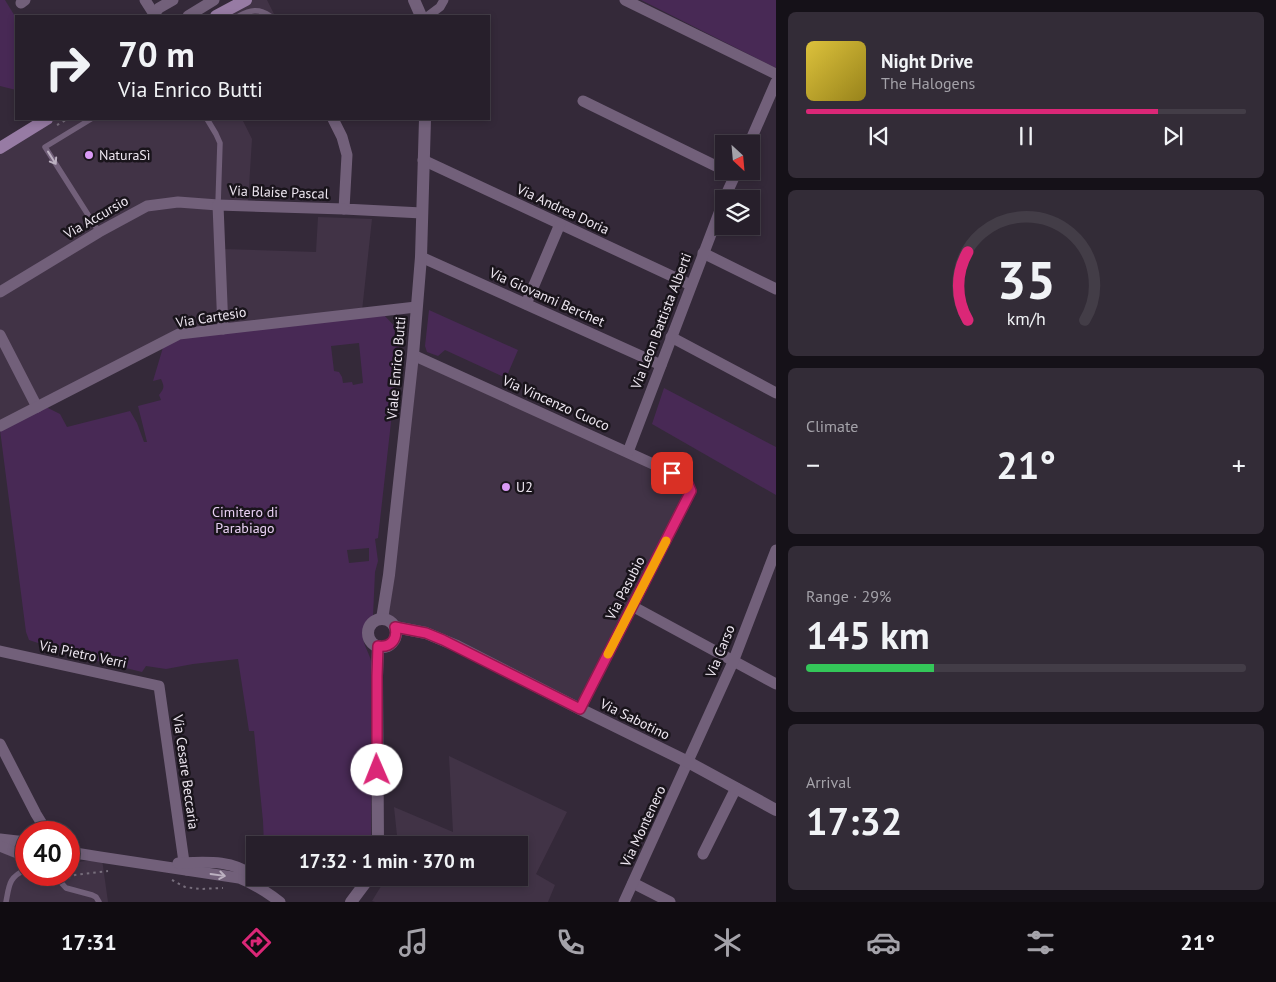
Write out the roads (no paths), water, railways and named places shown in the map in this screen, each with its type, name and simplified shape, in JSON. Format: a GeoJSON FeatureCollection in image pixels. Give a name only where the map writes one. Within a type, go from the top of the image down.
{"type":"FeatureCollection","features":[{"type":"Feature","properties":{"kind":"main road"},"geometry":{"type":"LineString","coordinates":[[210,15],[234,0]]}},
{"type":"Feature","properties":{"kind":"main road"},"geometry":{"type":"LineString","coordinates":[[218,15],[246,0]]}},
{"type":"Feature","properties":{"kind":"main road"},"geometry":{"type":"LineString","coordinates":[[0,148],[45,120]]}},
{"type":"Feature","properties":{"kind":"street"},"geometry":{"type":"LineString","coordinates":[[145,0],[154,15],[160,8],[173,0]]}},
{"type":"Feature","properties":{"kind":"street"},"geometry":{"type":"LineString","coordinates":[[190,15],[214,0]]}},
{"type":"Feature","properties":{"kind":"street"},"geometry":{"type":"LineString","coordinates":[[414,0],[422,15]]}},
{"type":"Feature","properties":{"kind":"street"},"geometry":{"type":"LineString","coordinates":[[421,0],[422,15]]}},
{"type":"Feature","properties":{"kind":"street"},"geometry":{"type":"LineString","coordinates":[[430,15],[440,8],[444,0]]}},
{"type":"Feature","properties":{"kind":"street"},"geometry":{"type":"LineString","coordinates":[[625,0],[776,74]]}},
{"type":"Feature","properties":{"kind":"street"},"geometry":{"type":"LineString","coordinates":[[753,135],[776,82]]}},
{"type":"Feature","properties":{"kind":"street"},"geometry":{"type":"LineString","coordinates":[[582,101],[715,165]]}},
{"type":"Feature","properties":{"kind":"street"},"geometry":{"type":"LineString","coordinates":[[334,120],[342,137],[346,155],[344,209]]}},
{"type":"Feature","properties":{"kind":"street","name":"Viale Enrico Butti"},"geometry":{"type":"LineString","coordinates":[[382,619],[391,556],[413,355],[421,257],[425,120]]}},
{"type":"Feature","properties":{"kind":"street","name":"Via Andrea Doria"},"geometry":{"type":"LineString","coordinates":[[423,160],[691,285]]}},
{"type":"Feature","properties":{"kind":"street","name":"Via Accursio"},"geometry":{"type":"LineString","coordinates":[[0,292],[99,232],[147,206],[178,202],[218,205]]}},
{"type":"Feature","properties":{"kind":"street","name":"Via Blaise Pascal"},"geometry":{"type":"LineString","coordinates":[[223,329],[218,205],[422,213]]}},
{"type":"Feature","properties":{"kind":"street","name":"Via Leon Battista Alberti"},"geometry":{"type":"LineString","coordinates":[[628,452],[715,223]]}},
{"type":"Feature","properties":{"kind":"street"},"geometry":{"type":"LineString","coordinates":[[526,304],[560,224]]}},
{"type":"Feature","properties":{"kind":"street"},"geometry":{"type":"LineString","coordinates":[[703,253],[776,289]]}},
{"type":"Feature","properties":{"kind":"street","name":"Via Giovanni Berchet"},"geometry":{"type":"LineString","coordinates":[[421,257],[661,365]]}},
{"type":"Feature","properties":{"kind":"street","name":"Via Cartesio"},"geometry":{"type":"LineString","coordinates":[[0,426],[179,334],[416,307]]}},
{"type":"Feature","properties":{"kind":"street"},"geometry":{"type":"LineString","coordinates":[[0,335],[37,407]]}},
{"type":"Feature","properties":{"kind":"street"},"geometry":{"type":"LineString","coordinates":[[671,337],[776,392]]}},
{"type":"Feature","properties":{"kind":"street","name":"Via Vincenzo Cuoco"},"geometry":{"type":"LineString","coordinates":[[413,355],[686,479]]}},
{"type":"Feature","properties":{"kind":"street","name":"Via Pasubio"},"geometry":{"type":"LineString","coordinates":[[580,709],[691,491],[686,479]]}},
{"type":"Feature","properties":{"kind":"street","name":"Via Carso"},"geometry":{"type":"LineString","coordinates":[[688,762],[733,662],[775,555]]}},
{"type":"Feature","properties":{"kind":"street"},"geometry":{"type":"LineString","coordinates":[[632,606],[776,684]]}},
{"type":"Feature","properties":{"kind":"street"},"geometry":{"type":"LineString","coordinates":[[376,620],[387,620],[395,627],[395,637],[388,645],[378,646],[370,639],[369,628],[376,620]]}},
{"type":"Feature","properties":{"kind":"street","name":"Via Sabotino"},"geometry":{"type":"LineString","coordinates":[[395,627],[426,633],[443,640],[688,762],[776,810]]}},
{"type":"Feature","properties":{"kind":"street"},"geometry":{"type":"LineString","coordinates":[[378,646],[378,836]]}},
{"type":"Feature","properties":{"kind":"street","name":"Via Pietro Verri"},"geometry":{"type":"LineString","coordinates":[[0,651],[159,686]]}},
{"type":"Feature","properties":{"kind":"street","name":"Via Cesare Beccaria"},"geometry":{"type":"LineString","coordinates":[[159,686],[186,866]]}},
{"type":"Feature","properties":{"kind":"street"},"geometry":{"type":"LineString","coordinates":[[0,744],[40,821]]}},
{"type":"Feature","properties":{"kind":"street","name":"Via Montenero"},"geometry":{"type":"LineString","coordinates":[[624,902],[688,762]]}},
{"type":"Feature","properties":{"kind":"street"},"geometry":{"type":"LineString","coordinates":[[703,854],[736,788]]}},
{"type":"Feature","properties":{"kind":"street"},"geometry":{"type":"LineString","coordinates":[[36,814],[38,821]]}},
{"type":"Feature","properties":{"kind":"street"},"geometry":{"type":"LineString","coordinates":[[0,839],[15,841]]}},
{"type":"Feature","properties":{"kind":"street"},"geometry":{"type":"LineString","coordinates":[[0,846],[15,852]]}},
{"type":"Feature","properties":{"kind":"street"},"geometry":{"type":"LineString","coordinates":[[80,854],[153,865],[186,866],[215,862],[231,865],[246,871]]}},
{"type":"Feature","properties":{"kind":"street"},"geometry":{"type":"LineString","coordinates":[[80,859],[100,858]]}},
{"type":"Feature","properties":{"kind":"street"},"geometry":{"type":"LineString","coordinates":[[186,866],[239,878],[252,883],[280,902]]}},
{"type":"Feature","properties":{"kind":"street"},"geometry":{"type":"LineString","coordinates":[[633,883],[670,902]]}},
{"type":"Feature","properties":{"kind":"street"},"geometry":{"type":"LineString","coordinates":[[262,886],[268,893]]}},
{"type":"Feature","properties":{"kind":"street"},"geometry":{"type":"LineString","coordinates":[[351,902],[363,886]]}},
{"type":"Feature","properties":{"kind":"lane"},"geometry":{"type":"LineString","coordinates":[[242,15],[255,10],[265,12],[269,15]]}},
{"type":"Feature","properties":{"kind":"lane"},"geometry":{"type":"LineString","coordinates":[[89,120],[45,147],[99,232]]}},
{"type":"Feature","properties":{"kind":"lane"},"geometry":{"type":"LineString","coordinates":[[209,120],[220,143],[218,205]]}},
{"type":"Feature","properties":{"kind":"lane"},"geometry":{"type":"LineString","coordinates":[[6,902],[10,883],[15,877]]}},
{"type":"Feature","properties":{"kind":"lane"},"geometry":{"type":"LineString","coordinates":[[64,886],[92,895],[100,902]]}},
{"type":"Feature","properties":{"kind":"place","name":"NaturaSì"},"geometry":{"type":"Point","coordinates":[89,155]}},
{"type":"Feature","properties":{"kind":"place","name":"U2"},"geometry":{"type":"Point","coordinates":[506,487]}},
{"type":"Feature","properties":{"kind":"park label","name":"Cimitero di Parabiago"},"geometry":{"type":"Point","coordinates":[245,520]}}]}
